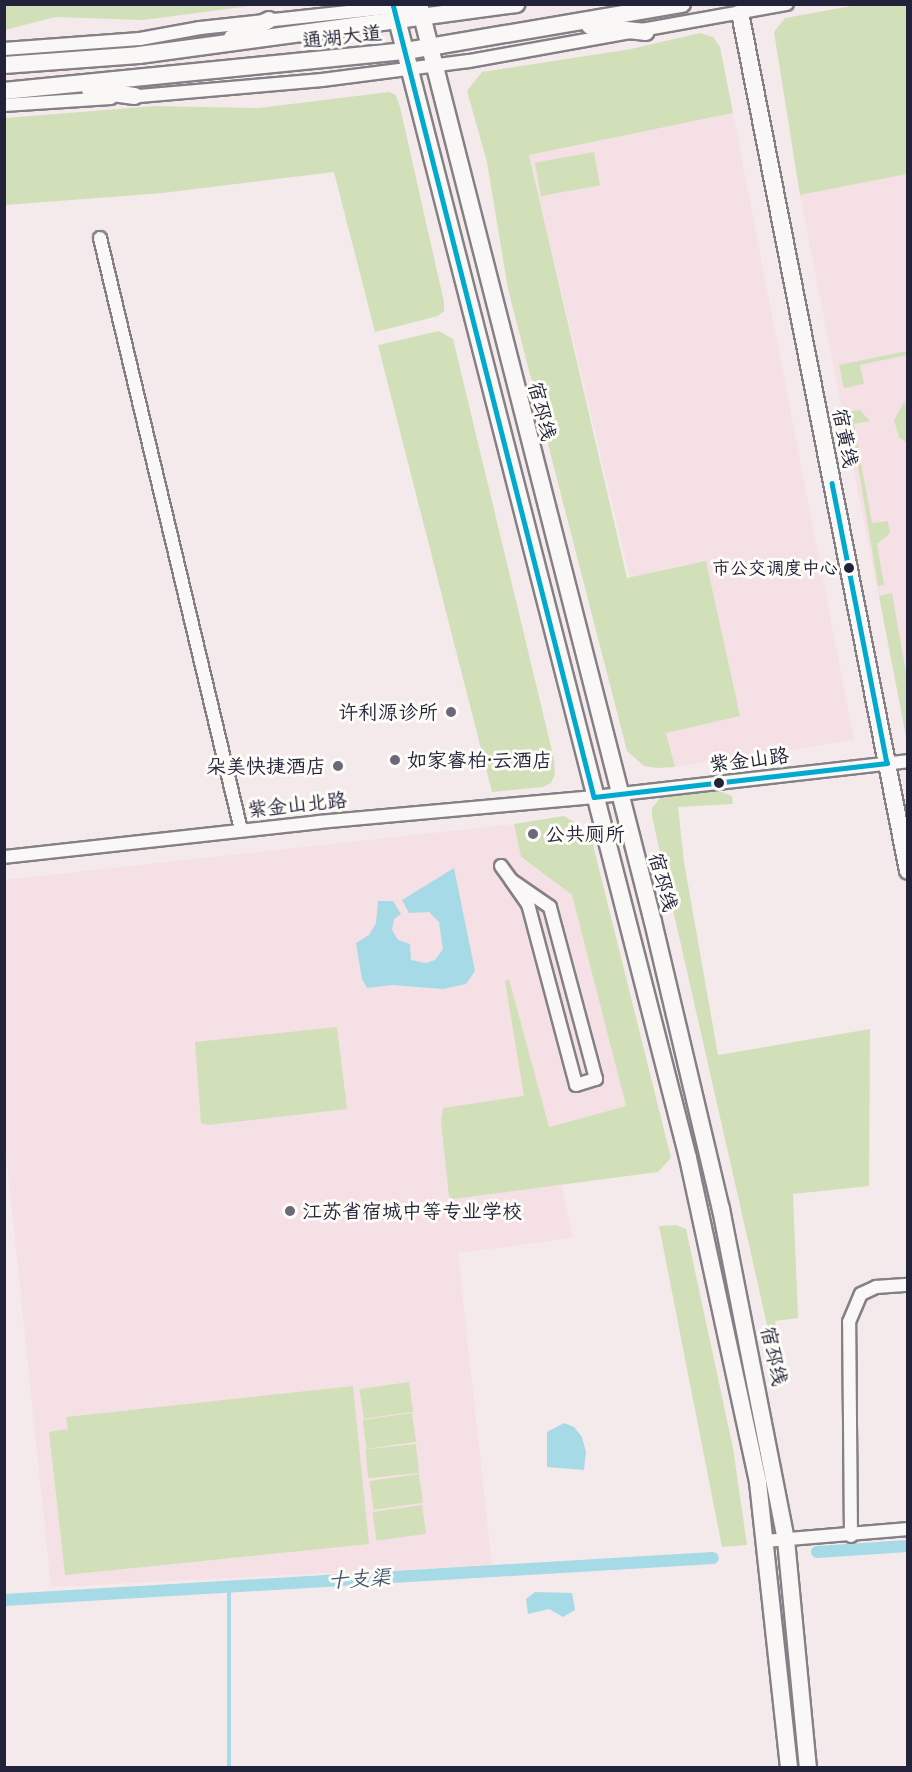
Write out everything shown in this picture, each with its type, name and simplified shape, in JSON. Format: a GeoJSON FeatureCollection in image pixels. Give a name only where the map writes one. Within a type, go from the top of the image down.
{"type":"FeatureCollection","features":[{"type":"Feature","properties":{"kind":"main road","name":"通湖大道"},"geometry":{"type":"LineString","coordinates":[[4,65],[139,55],[420,8],[517,4]]}},
{"type":"Feature","properties":{"kind":"main road","name":"通湖大道"},"geometry":{"type":"LineString","coordinates":[[4,91],[408,59],[430,47],[682,4]]}},
{"type":"Feature","properties":{"kind":"main road","name":"宿邳线"},"geometry":{"type":"LineString","coordinates":[[420,8],[721,1209],[786,1540],[808,1767]]}},
{"type":"Feature","properties":{"kind":"main road"},"geometry":{"type":"LineString","coordinates":[[395,11],[688,1158],[758,1482],[789,1767]]}},
{"type":"Feature","properties":{"kind":"main road","name":"宿黄线"},"geometry":{"type":"LineString","coordinates":[[740,14],[908,871]]}},
{"type":"Feature","properties":{"kind":"main road"},"geometry":{"type":"LineString","coordinates":[[220,43],[269,20]]}},
{"type":"Feature","properties":{"kind":"main road"},"geometry":{"type":"LineString","coordinates":[[568,24],[646,32]]}},
{"type":"Feature","properties":{"kind":"main road"},"geometry":{"type":"LineString","coordinates":[[62,86],[135,96]]}},
{"type":"Feature","properties":{"kind":"street"},"geometry":{"type":"LineString","coordinates":[[4,105],[311,81],[408,59],[434,65],[646,32],[787,4]]}},
{"type":"Feature","properties":{"kind":"street"},"geometry":{"type":"LineString","coordinates":[[4,49],[140,39],[269,20],[395,11]]}},
{"type":"Feature","properties":{"kind":"street"},"geometry":{"type":"LineString","coordinates":[[100,238],[241,830]]}},
{"type":"Feature","properties":{"kind":"street","name":"紫金山路"},"geometry":{"type":"LineString","coordinates":[[594,797],[908,760]]}},
{"type":"Feature","properties":{"kind":"street","name":"紫金山北路"},"geometry":{"type":"LineString","coordinates":[[4,857],[241,830],[594,797]]}},
{"type":"Feature","properties":{"kind":"street"},"geometry":{"type":"LineString","coordinates":[[501,866],[528,904],[576,1085],[596,1079],[550,907],[511,880]]}},
{"type":"Feature","properties":{"kind":"street"},"geometry":{"type":"LineString","coordinates":[[851,1536],[849,1322],[861,1294],[876,1287],[908,1285]]}},
{"type":"Feature","properties":{"kind":"street"},"geometry":{"type":"LineString","coordinates":[[765,1541],[851,1536],[908,1529]]}},
{"type":"Feature","properties":{"kind":"shaded area"},"geometry":{"type":"Polygon","coordinates":[[[733,113],[854,740],[675,767],[529,155],[733,113]]]}},
{"type":"Feature","properties":{"kind":"shaded area"},"geometry":{"type":"Polygon","coordinates":[[[907,174],[907,741],[800,195],[907,174]]]}},
{"type":"Feature","properties":{"kind":"shaded area","name":"江苏省宿城中等专业学校"},"geometry":{"type":"Polygon","coordinates":[[[514,824],[521,858],[572,895],[626,1106],[549,1127],[573,1238],[458,1253],[492,1565],[51,1587],[5,1143],[4,880],[514,824]]]}},
{"type":"Feature","properties":{"kind":"green space"},"geometry":{"type":"Polygon","coordinates":[[[5,4],[258,5],[143,20],[55,17],[5,30],[5,4]]]}},
{"type":"Feature","properties":{"kind":"green space"},"geometry":{"type":"Polygon","coordinates":[[[857,5],[907,5],[907,174],[800,195],[774,32],[785,18],[857,5]]]}},
{"type":"Feature","properties":{"kind":"green space"},"geometry":{"type":"Polygon","coordinates":[[[700,33],[713,37],[720,47],[733,113],[529,155],[627,578],[706,561],[740,716],[666,733],[675,767],[657,768],[644,766],[627,751],[508,289],[487,162],[467,91],[482,72],[631,49],[700,33]]]}},
{"type":"Feature","properties":{"kind":"green space"},"geometry":{"type":"Polygon","coordinates":[[[389,92],[396,95],[400,107],[444,302],[444,311],[438,316],[375,332],[334,172],[163,193],[5,205],[5,118],[155,106],[259,108],[389,92]]]}},
{"type":"Feature","properties":{"kind":"green space"},"geometry":{"type":"Polygon","coordinates":[[[594,152],[600,185],[541,196],[535,162],[594,152]]]}},
{"type":"Feature","properties":{"kind":"green space"},"geometry":{"type":"Polygon","coordinates":[[[439,331],[453,339],[554,759],[555,774],[551,783],[543,787],[492,792],[378,345],[439,331]]]}},
{"type":"Feature","properties":{"kind":"green space"},"geometry":{"type":"Polygon","coordinates":[[[907,351],[907,355],[860,365],[864,384],[844,388],[839,365],[907,351]]]}},
{"type":"Feature","properties":{"kind":"green space"},"geometry":{"type":"Polygon","coordinates":[[[905,401],[907,443],[899,437],[894,420],[905,401]]]}},
{"type":"Feature","properties":{"kind":"green space"},"geometry":{"type":"Polygon","coordinates":[[[860,410],[870,421],[854,424],[872,523],[888,521],[890,533],[877,544],[884,585],[878,586],[849,412],[860,410]]]}},
{"type":"Feature","properties":{"kind":"green space"},"geometry":{"type":"Polygon","coordinates":[[[892,593],[907,678],[906,736],[879,596],[892,593]]]}},
{"type":"Feature","properties":{"kind":"green space"},"geometry":{"type":"Polygon","coordinates":[[[716,790],[732,796],[733,804],[678,807],[684,862],[718,1055],[870,1029],[869,1186],[793,1194],[798,1318],[775,1321],[784,1381],[778,1373],[652,817],[652,808],[660,798],[716,790]]]}},
{"type":"Feature","properties":{"kind":"green space"},"geometry":{"type":"Polygon","coordinates":[[[564,816],[583,827],[591,837],[671,1158],[658,1172],[453,1199],[449,1197],[441,1122],[443,1108],[524,1096],[505,981],[509,979],[549,1127],[626,1106],[572,895],[521,857],[514,824],[564,816]]]}},
{"type":"Feature","properties":{"kind":"green space"},"geometry":{"type":"Polygon","coordinates":[[[337,1027],[347,1109],[207,1125],[201,1123],[195,1042],[337,1027]]]}},
{"type":"Feature","properties":{"kind":"green space"},"geometry":{"type":"Polygon","coordinates":[[[676,1225],[686,1229],[733,1448],[747,1545],[722,1547],[659,1226],[676,1225]]]}},
{"type":"Feature","properties":{"kind":"green space"},"geometry":{"type":"Polygon","coordinates":[[[409,1382],[413,1412],[364,1419],[359,1389],[409,1382]]]}},
{"type":"Feature","properties":{"kind":"green space"},"geometry":{"type":"Polygon","coordinates":[[[353,1386],[369,1544],[65,1575],[49,1432],[68,1429],[66,1417],[353,1386]]]}},
{"type":"Feature","properties":{"kind":"green space"},"geometry":{"type":"Polygon","coordinates":[[[412,1413],[416,1442],[367,1449],[362,1420],[412,1413]]]}},
{"type":"Feature","properties":{"kind":"green space"},"geometry":{"type":"Polygon","coordinates":[[[416,1444],[419,1473],[368,1478],[365,1449],[416,1444]]]}},
{"type":"Feature","properties":{"kind":"green space"},"geometry":{"type":"Polygon","coordinates":[[[419,1474],[423,1503],[374,1510],[369,1481],[419,1474]]]}},
{"type":"Feature","properties":{"kind":"green space"},"geometry":{"type":"Polygon","coordinates":[[[422,1505],[426,1534],[377,1541],[372,1512],[422,1505]]]}},
{"type":"Feature","properties":{"kind":"water"},"geometry":{"type":"Polygon","coordinates":[[[454,868],[475,971],[466,984],[443,989],[392,985],[367,988],[362,979],[356,943],[369,935],[376,923],[378,901],[393,901],[401,914],[394,919],[392,930],[398,940],[410,944],[411,960],[426,963],[435,960],[443,949],[439,922],[429,912],[409,913],[402,900],[454,868]]]}},
{"type":"Feature","properties":{"kind":"water"},"geometry":{"type":"Polygon","coordinates":[[[564,1423],[574,1427],[582,1437],[586,1452],[584,1470],[547,1467],[547,1432],[564,1423]]]}},
{"type":"Feature","properties":{"kind":"water"},"geometry":{"type":"Polygon","coordinates":[[[535,1592],[572,1593],[575,1610],[563,1617],[549,1609],[528,1614],[526,1599],[535,1592]]]}},
{"type":"Feature","properties":{"kind":"waterway","name":"十支渠"},"geometry":{"type":"LineString","coordinates":[[817,1552],[908,1546]]}},
{"type":"Feature","properties":{"kind":"waterway","name":"十支渠"},"geometry":{"type":"LineString","coordinates":[[4,1600],[713,1558]]}},
{"type":"Feature","properties":{"kind":"waterway"},"geometry":{"type":"LineString","coordinates":[[229,1588],[229,1768]]}},
{"type":"Feature","properties":{"kind":"transit line"},"geometry":{"type":"LineString","coordinates":[[393,4],[594,797],[887,763]]}},
{"type":"Feature","properties":{"kind":"transit line"},"geometry":{"type":"LineString","coordinates":[[832,483],[887,763]]}},
{"type":"Feature","properties":{"kind":"place","name":"市公交调度中心"},"geometry":{"type":"Point","coordinates":[849,568]}},
{"type":"Feature","properties":{"kind":"place","name":"许利源诊所"},"geometry":{"type":"Point","coordinates":[451,712]}},
{"type":"Feature","properties":{"kind":"place","name":"如家睿柏·云酒店"},"geometry":{"type":"Point","coordinates":[395,760]}},
{"type":"Feature","properties":{"kind":"place","name":"朵美快捷酒店"},"geometry":{"type":"Point","coordinates":[338,766]}},
{"type":"Feature","properties":{"kind":"place","name":"公共厕所"},"geometry":{"type":"Point","coordinates":[533,834]}},
{"type":"Feature","properties":{"kind":"place","name":"江苏省宿城中等专业学校"},"geometry":{"type":"Point","coordinates":[290,1211]}}]}
